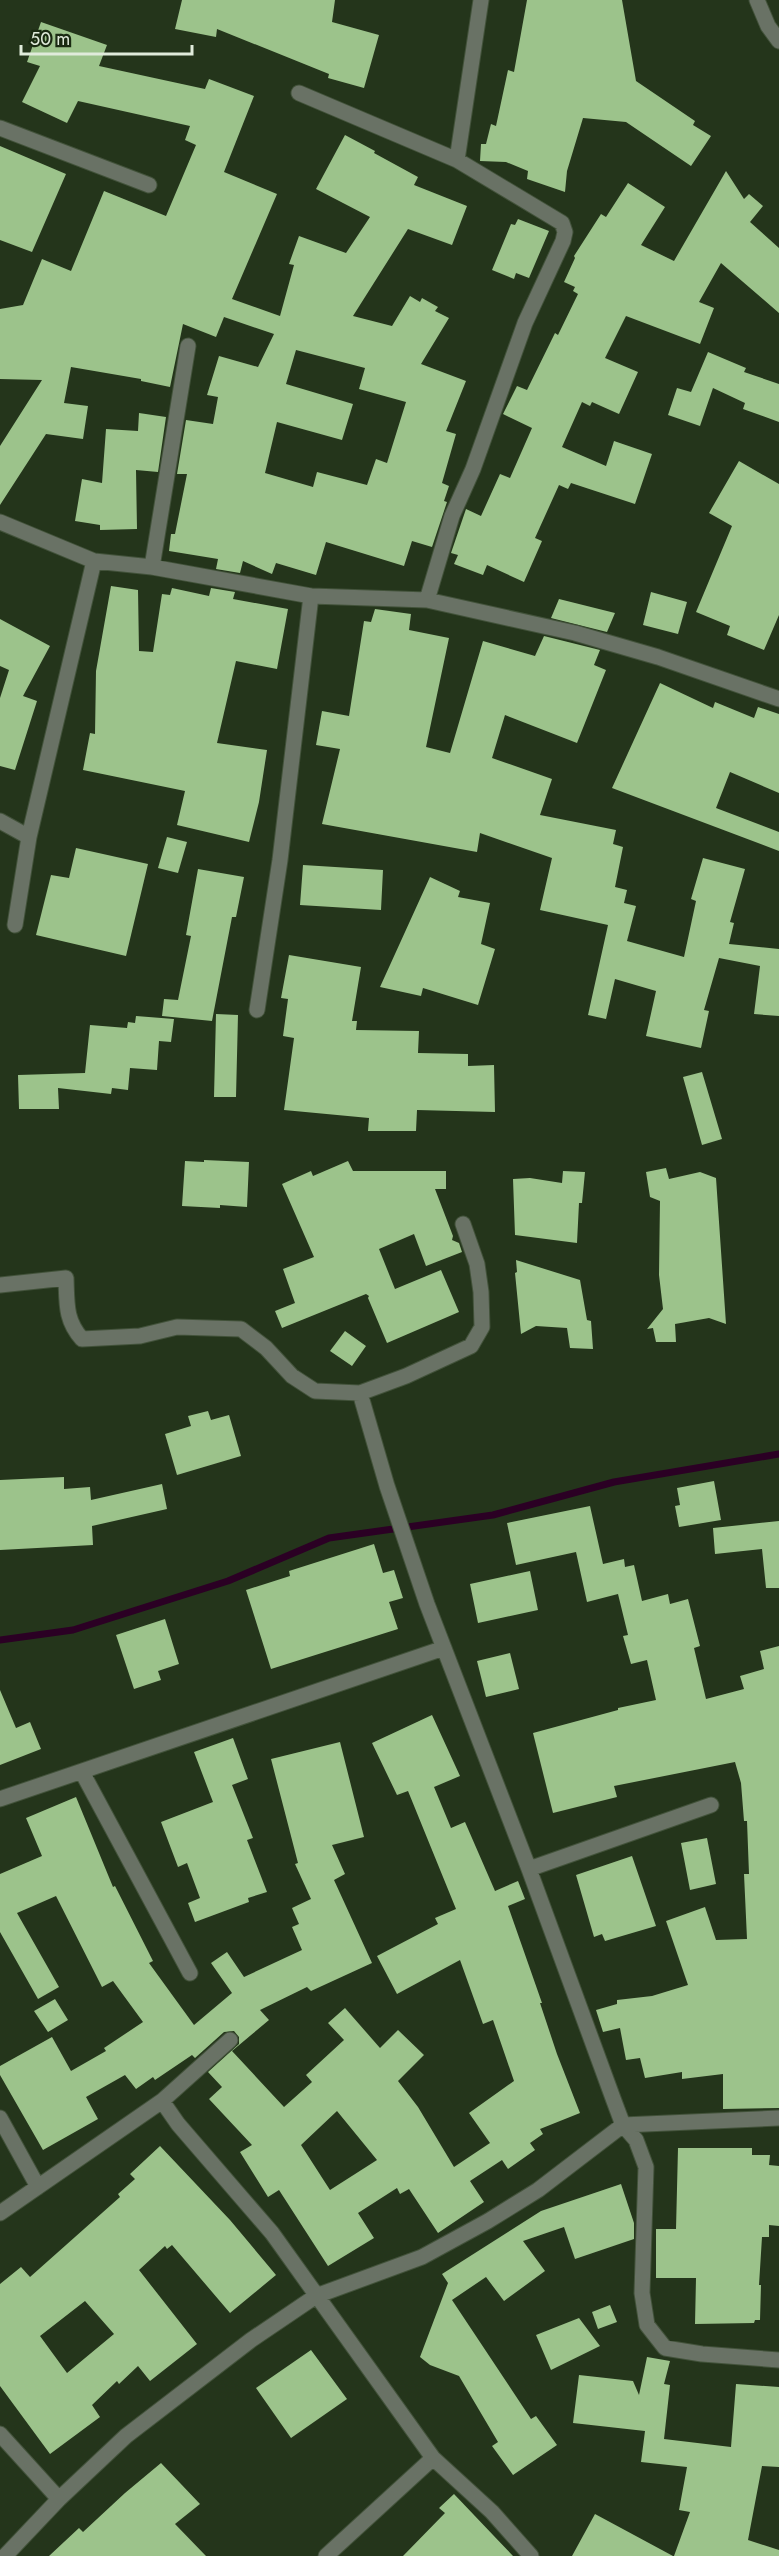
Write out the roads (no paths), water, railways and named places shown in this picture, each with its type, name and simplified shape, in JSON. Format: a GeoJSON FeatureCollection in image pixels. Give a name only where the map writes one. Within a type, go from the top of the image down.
{"type":"FeatureCollection","features":[{"type":"Feature","properties":{"kind":"street"},"geometry":{"type":"LineString","coordinates":[[457,160],[481,0]]}},
{"type":"Feature","properties":{"kind":"street"},"geometry":{"type":"LineString","coordinates":[[757,0],[768,26],[779,41]]}},
{"type":"Feature","properties":{"kind":"street"},"geometry":{"type":"LineString","coordinates":[[300,93],[457,160],[562,224],[565,232],[525,323],[472,469],[452,516],[427,600]]}},
{"type":"Feature","properties":{"kind":"street"},"geometry":{"type":"LineString","coordinates":[[0,128],[149,185]]}},
{"type":"Feature","properties":{"kind":"street"},"geometry":{"type":"LineString","coordinates":[[152,567],[188,346]]}},
{"type":"Feature","properties":{"kind":"street"},"geometry":{"type":"LineString","coordinates":[[0,522],[94,561],[152,567],[310,596],[427,600],[575,633],[658,657],[779,699]]}},
{"type":"Feature","properties":{"kind":"street"},"geometry":{"type":"LineString","coordinates":[[15,925],[29,837],[94,561]]}},
{"type":"Feature","properties":{"kind":"street"},"geometry":{"type":"LineString","coordinates":[[257,1010],[280,860],[310,596]]}},
{"type":"Feature","properties":{"kind":"street"},"geometry":{"type":"LineString","coordinates":[[0,821],[29,837]]}},
{"type":"Feature","properties":{"kind":"street"},"geometry":{"type":"LineString","coordinates":[[0,1285],[66,1278],[67,1305],[71,1326],[82,1339],[140,1336],[177,1327],[241,1329],[266,1348],[292,1376],[315,1391],[360,1393],[406,1376],[471,1346],[482,1327],[481,1292],[477,1264],[463,1224]]}},
{"type":"Feature","properties":{"kind":"street"},"geometry":{"type":"LineString","coordinates":[[360,1393],[387,1486],[444,1648],[529,1869],[623,2126],[636,2140],[646,2167],[642,2293],[647,2325],[654,2337],[666,2348],[702,2354],[779,2360]]}},
{"type":"Feature","properties":{"kind":"street"},"geometry":{"type":"LineString","coordinates":[[0,1799],[444,1648]]}},
{"type":"Feature","properties":{"kind":"street"},"geometry":{"type":"LineString","coordinates":[[82,1772],[190,1973]]}},
{"type":"Feature","properties":{"kind":"street"},"geometry":{"type":"LineString","coordinates":[[529,1869],[711,1804]]}},
{"type":"Feature","properties":{"kind":"street"},"geometry":{"type":"LineString","coordinates":[[0,2213],[162,2101],[230,2040]]}},
{"type":"Feature","properties":{"kind":"street"},"geometry":{"type":"LineString","coordinates":[[162,2101],[178,2124],[272,2233],[433,2458],[492,2512],[531,2556]]}},
{"type":"Feature","properties":{"kind":"street"},"geometry":{"type":"LineString","coordinates":[[0,2118],[38,2187]]}},
{"type":"Feature","properties":{"kind":"street"},"geometry":{"type":"LineString","coordinates":[[5,2556],[59,2499],[126,2436],[251,2340],[316,2296],[422,2257],[488,2221],[538,2190],[623,2126],[779,2118]]}},
{"type":"Feature","properties":{"kind":"street"},"geometry":{"type":"LineString","coordinates":[[0,2434],[59,2499]]}},
{"type":"Feature","properties":{"kind":"street"},"geometry":{"type":"LineString","coordinates":[[326,2556],[433,2458]]}},
{"type":"Feature","properties":{"kind":"waterway"},"geometry":{"type":"LineString","coordinates":[[0,1640],[73,1630],[228,1581],[329,1538],[493,1515],[614,1482],[779,1454]]}}]}
